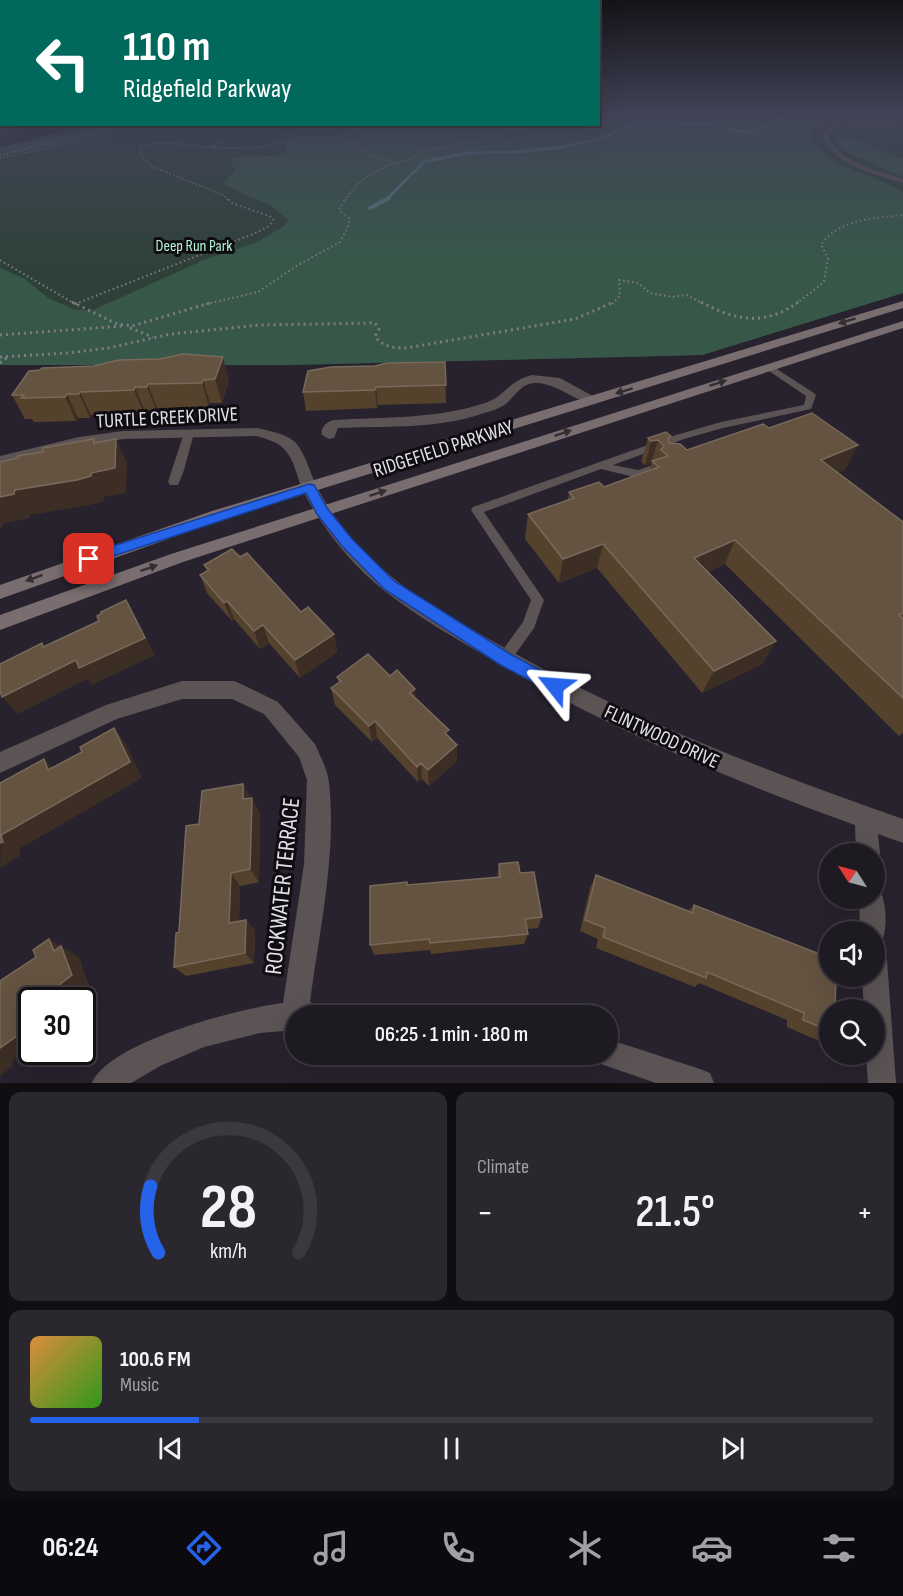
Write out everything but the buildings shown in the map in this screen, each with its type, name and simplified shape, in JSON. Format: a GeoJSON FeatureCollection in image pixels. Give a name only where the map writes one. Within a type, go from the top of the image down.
{"type":"FeatureCollection","features":[{"type":"Feature","properties":{"kind":"main road","name":"RIDGEFIELD PARKWAY"},"geometry":{"type":"LineString","coordinates":[[0,592],[164,533],[903,304]]}},
{"type":"Feature","properties":{"kind":"main road","name":"RIDGEFIELD PARKWAY"},"geometry":{"type":"LineString","coordinates":[[0,623],[166,562],[903,324]]}},
{"type":"Feature","properties":{"kind":"street"},"geometry":{"type":"LineString","coordinates":[[328,435],[328,431],[334,424],[441,419],[470,413],[497,404],[520,384],[532,379],[555,381],[593,400]]}},
{"type":"Feature","properties":{"kind":"street","name":"TURTLE CREEK DRIVE"},"geometry":{"type":"LineString","coordinates":[[0,461],[80,442],[123,435],[257,432],[274,437],[292,448],[309,488]]}},
{"type":"Feature","properties":{"kind":"street","name":"FLINTWOOD DRIVE"},"geometry":{"type":"LineString","coordinates":[[309,488],[322,511],[361,559],[389,585],[504,659],[694,753],[766,782],[903,831]]}},
{"type":"Feature","properties":{"kind":"street","name":"ROCKWATER TERRACE"},"geometry":{"type":"LineString","coordinates":[[0,763],[113,711],[182,690],[234,690],[271,708],[307,751],[318,780],[316,864],[304,1005]]}},
{"type":"Feature","properties":{"kind":"street"},"geometry":{"type":"LineString","coordinates":[[866,818],[867,843]]}},
{"type":"Feature","properties":{"kind":"street"},"geometry":{"type":"LineString","coordinates":[[876,987],[882,1083]]}},
{"type":"Feature","properties":{"kind":"street"},"geometry":{"type":"LineString","coordinates":[[106,1083],[150,1056],[185,1040],[231,1025],[285,1018]]}},
{"type":"Feature","properties":{"kind":"street"},"geometry":{"type":"LineString","coordinates":[[618,1056],[700,1083]]}},
{"type":"Feature","properties":{"kind":"lane"},"geometry":{"type":"LineString","coordinates":[[868,168],[903,181]]}},
{"type":"Feature","properties":{"kind":"lane"},"geometry":{"type":"LineString","coordinates":[[504,659],[529,624],[538,600],[477,510],[603,466],[679,443],[722,425],[808,407],[811,395],[769,367]]}},
{"type":"Feature","properties":{"kind":"lane"},"geometry":{"type":"LineString","coordinates":[[174,482],[189,433]]}},
{"type":"Feature","properties":{"kind":"lane"},"geometry":{"type":"LineString","coordinates":[[603,466],[638,474],[650,470]]}},
{"type":"Feature","properties":{"kind":"path"},"geometry":{"type":"LineString","coordinates":[[75,304],[258,232],[270,225],[272,217],[232,203],[223,195],[155,168]]}},
{"type":"Feature","properties":{"kind":"path"},"geometry":{"type":"LineString","coordinates":[[0,335],[138,325],[188,308],[258,292],[298,265],[340,242],[349,225],[346,216],[339,210],[347,195],[374,169],[379,168]]}},
{"type":"Feature","properties":{"kind":"path"},"geometry":{"type":"LineString","coordinates":[[0,357],[98,349],[154,337],[260,325],[375,323],[379,329],[375,336],[379,342],[402,349],[575,318],[611,305],[620,296],[619,280],[638,283],[650,293],[672,297],[687,295],[724,315],[745,319],[768,317],[789,309],[824,282],[828,258],[821,245],[826,234],[866,220],[903,215]]}},
{"type":"Feature","properties":{"kind":"path"},"geometry":{"type":"LineString","coordinates":[[0,260],[75,304],[154,337]]}},
{"type":"Feature","properties":{"kind":"path"},"geometry":{"type":"LineString","coordinates":[[0,363],[9,356]]}},
{"type":"Feature","properties":{"kind":"green space","name":"Deep Run Park"},"geometry":{"type":"Polygon","coordinates":[[[0,168],[903,168],[903,293],[702,355],[290,365],[0,365],[0,168]]]}},
{"type":"Feature","properties":{"kind":"green space","name":"Deep Run Park"},"geometry":{"type":"Polygon","coordinates":[[[234,168],[848,168],[895,187],[903,193],[903,293],[702,355],[290,365],[0,365],[0,268],[25,279],[48,298],[76,310],[93,310],[204,260],[257,242],[284,226],[288,220],[273,207],[223,184],[235,170],[234,168]]]}},
{"type":"Feature","properties":{"kind":"green space"},"geometry":{"type":"Polygon","coordinates":[[[881,168],[903,168],[903,177],[881,168]]]}},
{"type":"Feature","properties":{"kind":"waterway"},"geometry":{"type":"LineString","coordinates":[[387,199],[418,168]]}},
{"type":"Feature","properties":{"kind":"waterway"},"geometry":{"type":"LineString","coordinates":[[370,208],[387,199]]}},
{"type":"Feature","properties":{"kind":"route"},"geometry":{"type":"LineString","coordinates":[[89,559],[200,521],[309,488],[322,511],[361,559],[389,585],[440,620],[504,659],[555,686]]}}]}
